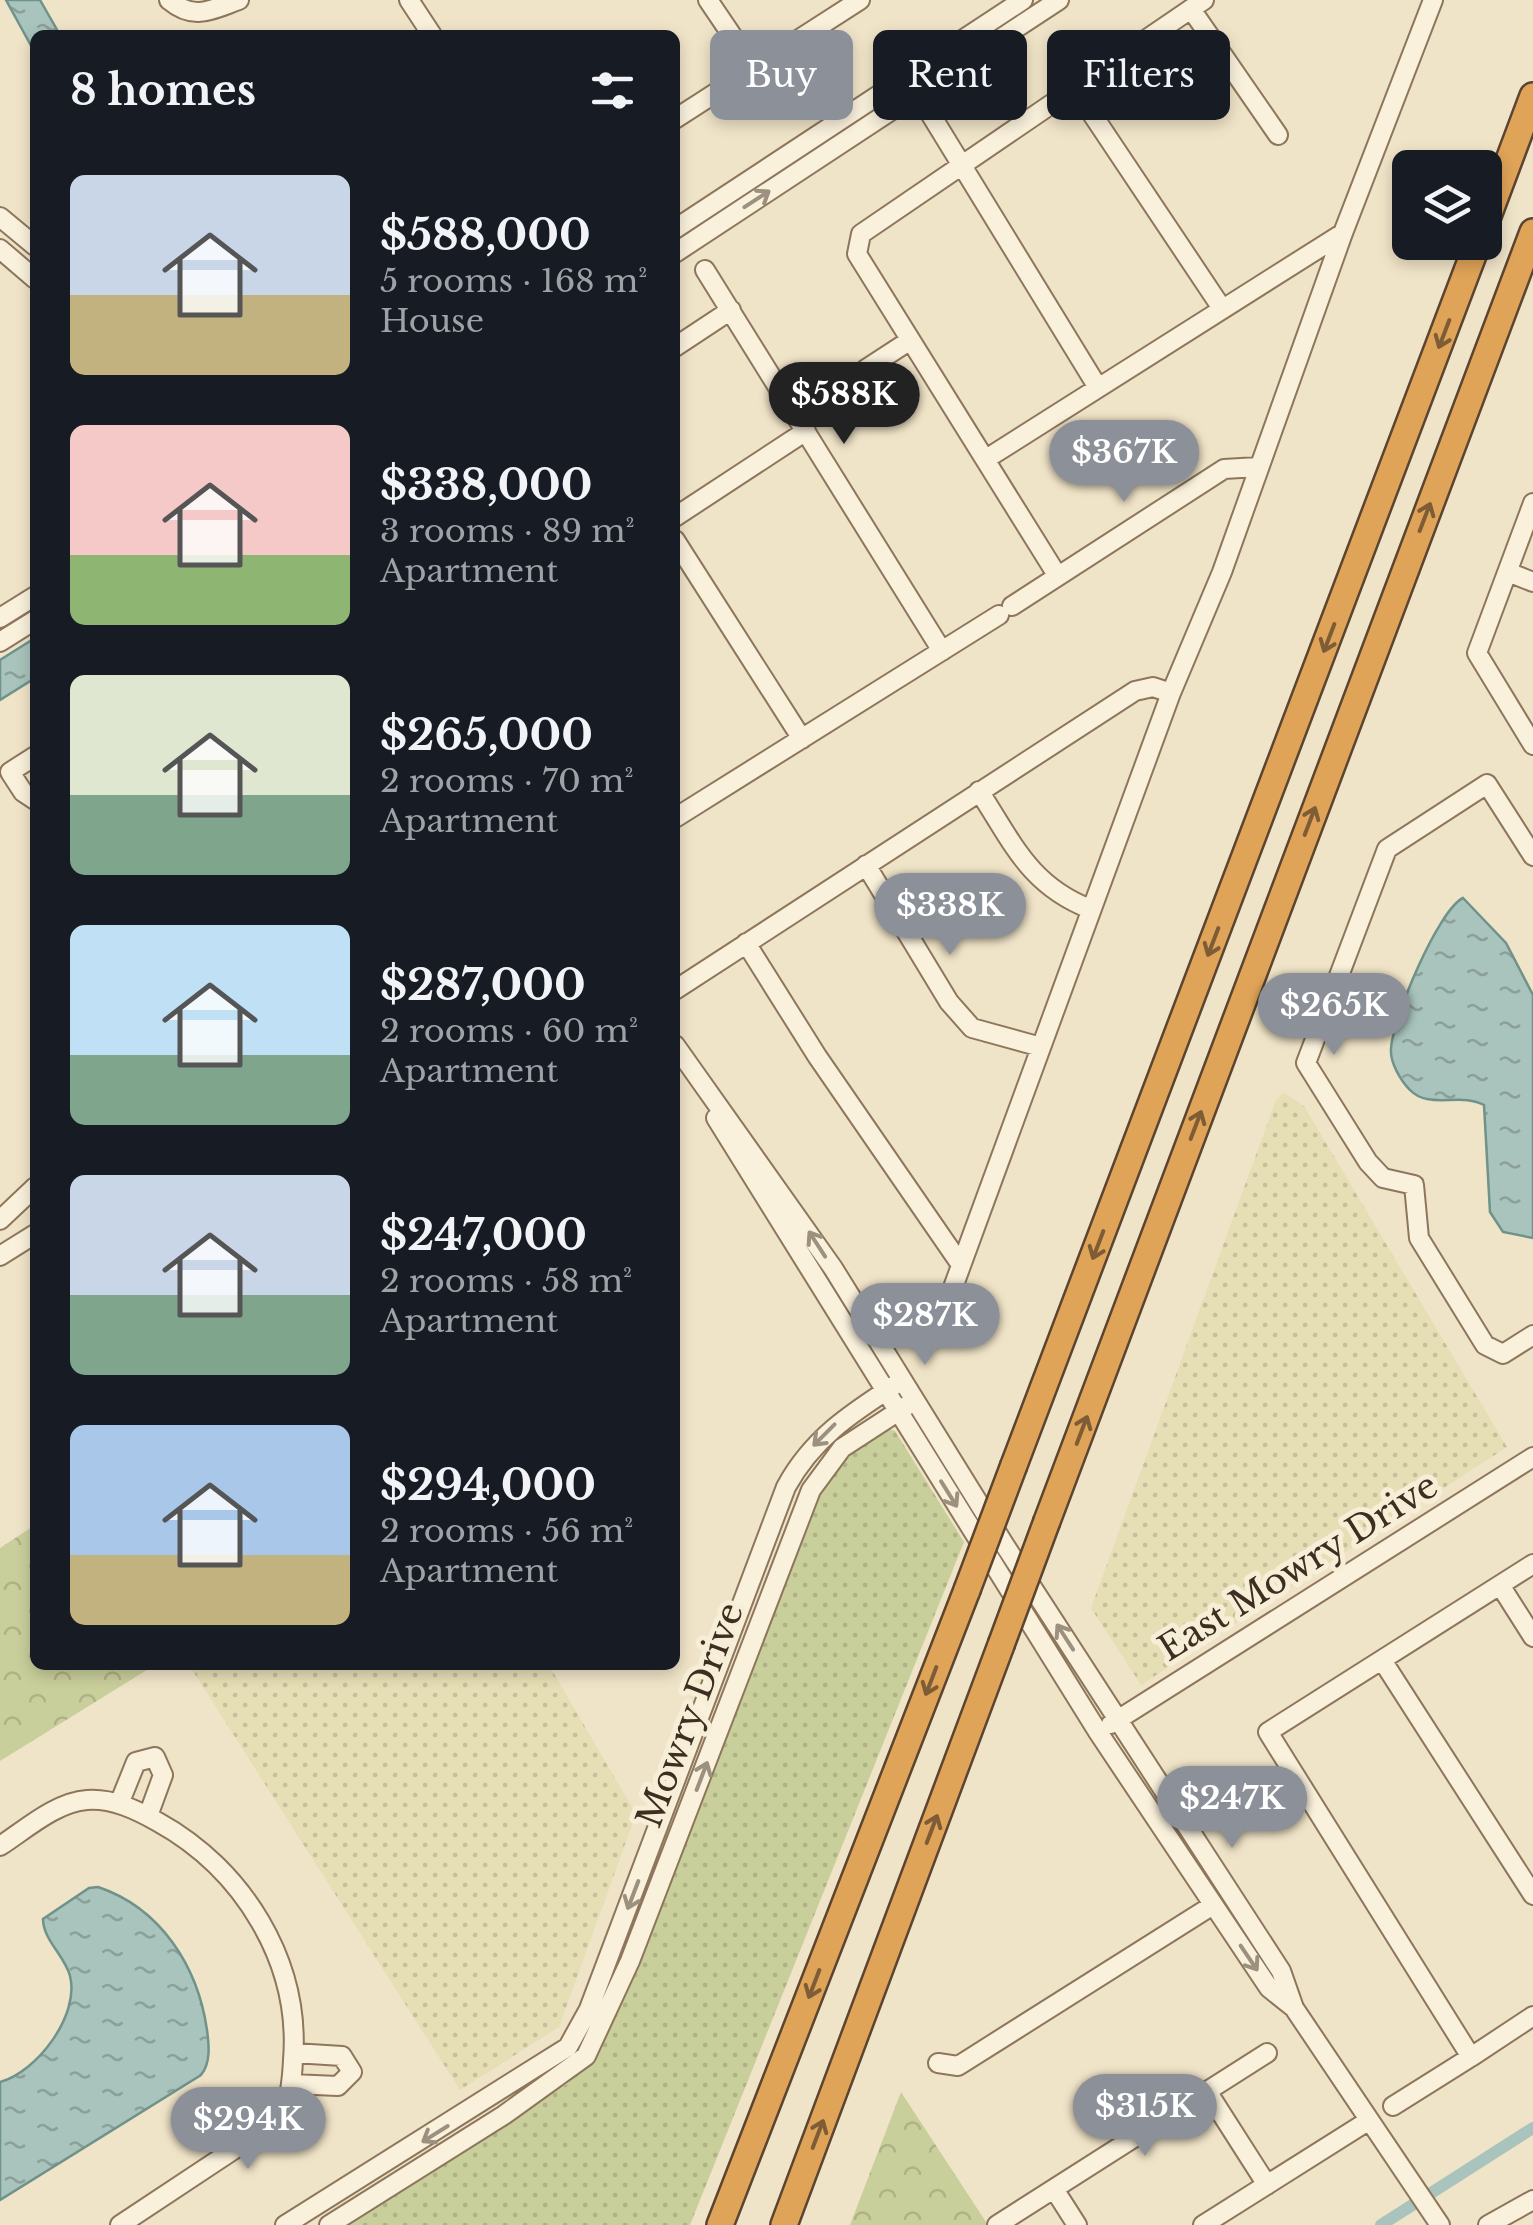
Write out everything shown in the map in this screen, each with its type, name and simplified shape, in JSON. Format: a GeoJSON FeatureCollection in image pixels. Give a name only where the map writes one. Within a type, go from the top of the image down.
{"type":"FeatureCollection","features":[{"type":"Feature","properties":{"kind":"highway"},"geometry":{"type":"LineString","coordinates":[[1502,179],[1533,96]]}},
{"type":"Feature","properties":{"kind":"highway"},"geometry":{"type":"LineString","coordinates":[[784,2225],[1533,232]]}},
{"type":"Feature","properties":{"kind":"highway"},"geometry":{"type":"LineString","coordinates":[[720,2225],[967,1590],[1471,260]]}},
{"type":"Feature","properties":{"kind":"street"},"geometry":{"type":"LineString","coordinates":[[169,0],[184,12],[200,14],[239,0]]}},
{"type":"Feature","properties":{"kind":"street"},"geometry":{"type":"LineString","coordinates":[[708,0],[728,30]]}},
{"type":"Feature","properties":{"kind":"street"},"geometry":{"type":"LineString","coordinates":[[813,30],[860,0]]}},
{"type":"Feature","properties":{"kind":"street"},"geometry":{"type":"LineString","coordinates":[[977,30],[1023,0]]}},
{"type":"Feature","properties":{"kind":"street"},"geometry":{"type":"LineString","coordinates":[[1015,30],[1060,0]]}},
{"type":"Feature","properties":{"kind":"street"},"geometry":{"type":"LineString","coordinates":[[944,1312],[959,1262],[1170,692],[1222,572],[1343,233],[1433,0]]}},
{"type":"Feature","properties":{"kind":"street"},"geometry":{"type":"LineString","coordinates":[[420,4],[430,30]]}},
{"type":"Feature","properties":{"kind":"street"},"geometry":{"type":"LineString","coordinates":[[1159,30],[1198,4],[1278,135]]}},
{"type":"Feature","properties":{"kind":"street"},"geometry":{"type":"LineString","coordinates":[[680,116],[710,96]]}},
{"type":"Feature","properties":{"kind":"street"},"geometry":{"type":"LineString","coordinates":[[680,226],[873,98]]}},
{"type":"Feature","properties":{"kind":"street"},"geometry":{"type":"LineString","coordinates":[[1047,105],[869,224],[861,234],[857,254],[1058,576]]}},
{"type":"Feature","properties":{"kind":"street"},"geometry":{"type":"LineString","coordinates":[[680,250],[878,120]]}},
{"type":"Feature","properties":{"kind":"street"},"geometry":{"type":"LineString","coordinates":[[934,120],[1098,386]]}},
{"type":"Feature","properties":{"kind":"street"},"geometry":{"type":"LineString","coordinates":[[1096,120],[1221,307]]}},
{"type":"Feature","properties":{"kind":"street"},"geometry":{"type":"LineString","coordinates":[[3,223],[30,242]]}},
{"type":"Feature","properties":{"kind":"street"},"geometry":{"type":"LineString","coordinates":[[986,459],[1343,233]]}},
{"type":"Feature","properties":{"kind":"street"},"geometry":{"type":"LineString","coordinates":[[0,249],[30,274]]}},
{"type":"Feature","properties":{"kind":"street"},"geometry":{"type":"LineString","coordinates":[[705,270],[942,650]]}},
{"type":"Feature","properties":{"kind":"street"},"geometry":{"type":"LineString","coordinates":[[680,344],[731,310]]}},
{"type":"Feature","properties":{"kind":"street"},"geometry":{"type":"LineString","coordinates":[[866,368],[910,341]]}},
{"type":"Feature","properties":{"kind":"street"},"geometry":{"type":"LineString","coordinates":[[680,513],[806,431]]}},
{"type":"Feature","properties":{"kind":"street"},"geometry":{"type":"LineString","coordinates":[[680,815],[1224,469],[1258,467]]}},
{"type":"Feature","properties":{"kind":"street"},"geometry":{"type":"LineString","coordinates":[[1533,503],[1529,529],[1477,653],[1533,745]]}},
{"type":"Feature","properties":{"kind":"street"},"geometry":{"type":"LineString","coordinates":[[680,548],[802,739]]}},
{"type":"Feature","properties":{"kind":"street"},"geometry":{"type":"LineString","coordinates":[[1508,572],[1533,582]]}},
{"type":"Feature","properties":{"kind":"street"},"geometry":{"type":"LineString","coordinates":[[0,618],[30,599]]}},
{"type":"Feature","properties":{"kind":"street"},"geometry":{"type":"LineString","coordinates":[[0,642],[30,623]]}},
{"type":"Feature","properties":{"kind":"street"},"geometry":{"type":"LineString","coordinates":[[680,987],[1135,690],[1153,687],[1170,692]]}},
{"type":"Feature","properties":{"kind":"street"},"geometry":{"type":"LineString","coordinates":[[30,759],[10,772],[30,797]]}},
{"type":"Feature","properties":{"kind":"street"},"geometry":{"type":"LineString","coordinates":[[1533,856],[1487,784],[1387,849],[1306,1063],[1368,1162],[1383,1178],[1414,1185],[1420,1238],[1485,1345],[1503,1354],[1533,1335]]}},
{"type":"Feature","properties":{"kind":"street"},"geometry":{"type":"LineString","coordinates":[[979,791],[1038,880],[1054,893],[1090,909]]}},
{"type":"Feature","properties":{"kind":"street"},"geometry":{"type":"LineString","coordinates":[[866,864],[949,1002],[972,1028],[1041,1047]]}},
{"type":"Feature","properties":{"kind":"street"},"geometry":{"type":"LineString","coordinates":[[746,944],[817,1056],[959,1262]]}},
{"type":"Feature","properties":{"kind":"street"},"geometry":{"type":"LineString","coordinates":[[680,1055],[796,1211],[1117,1720],[1281,1971],[1294,2008],[1437,2220]]}},
{"type":"Feature","properties":{"kind":"street"},"geometry":{"type":"LineString","coordinates":[[680,1057],[1098,1732],[1270,1988],[1294,2008]]}},
{"type":"Feature","properties":{"kind":"street"},"geometry":{"type":"LineString","coordinates":[[0,1220],[30,1192]]}},
{"type":"Feature","properties":{"kind":"street"},"geometry":{"type":"LineString","coordinates":[[0,1256],[30,1237]]}},
{"type":"Feature","properties":{"kind":"street"},"geometry":{"type":"LineString","coordinates":[[285,2225],[568,2046],[590,2009],[786,1487],[801,1461],[834,1425],[904,1379]]}},
{"type":"Feature","properties":{"kind":"street","name":"Mowry Drive"},"geometry":{"type":"LineString","coordinates":[[329,2225],[556,2082],[586,2056],[608,2014],[818,1476],[842,1448],[916,1400]]}},
{"type":"Feature","properties":{"kind":"street","name":"East Mowry Drive"},"geometry":{"type":"LineString","coordinates":[[1098,1732],[1533,1457]]}},
{"type":"Feature","properties":{"kind":"street"},"geometry":{"type":"LineString","coordinates":[[1471,2056],[1268,1732],[1533,1564]]}},
{"type":"Feature","properties":{"kind":"street"},"geometry":{"type":"LineString","coordinates":[[1500,1586],[1533,1638]]}},
{"type":"Feature","properties":{"kind":"street"},"geometry":{"type":"LineString","coordinates":[[1382,1660],[1533,1896]]}},
{"type":"Feature","properties":{"kind":"street"},"geometry":{"type":"LineString","coordinates":[[0,1846],[66,1804],[88,1800],[132,1809],[201,1851],[251,1905],[284,1978],[294,2057],[284,2112],[273,2126],[120,2225]]}},
{"type":"Feature","properties":{"kind":"street"},"geometry":{"type":"LineString","coordinates":[[938,2063],[958,2066],[1213,1905]]}},
{"type":"Feature","properties":{"kind":"street"},"geometry":{"type":"LineString","coordinates":[[1392,2106],[1533,2016]]}},
{"type":"Feature","properties":{"kind":"street"},"geometry":{"type":"LineString","coordinates":[[997,2225],[1267,2053]]}},
{"type":"Feature","properties":{"kind":"street"},"geometry":{"type":"LineString","coordinates":[[291,2084],[338,2086],[352,2072],[342,2056],[294,2057]]}},
{"type":"Feature","properties":{"kind":"street"},"geometry":{"type":"LineString","coordinates":[[1207,2092],[1266,2185]]}},
{"type":"Feature","properties":{"kind":"street"},"geometry":{"type":"LineString","coordinates":[[1203,2225],[1368,2121]]}},
{"type":"Feature","properties":{"kind":"street"},"geometry":{"type":"LineString","coordinates":[[1054,2189],[1077,2225]]}},
{"type":"Feature","properties":{"kind":"street"},"geometry":{"type":"LineString","coordinates":[[1488,2225],[1531,2201]]}},
{"type":"Feature","properties":{"kind":"street"},"geometry":{"type":"LineString","coordinates":[[1510,2225],[1531,2201]]}},
{"type":"Feature","properties":{"kind":"shaded area"},"geometry":{"type":"Polygon","coordinates":[[[1284,1093],[1304,1106],[1507,1447],[1141,1685],[1091,1608],[1276,1100],[1284,1093]]]}},
{"type":"Feature","properties":{"kind":"shaded area"},"geometry":{"type":"Polygon","coordinates":[[[192,1670],[552,1670],[636,1814],[559,2027],[460,2090],[192,1670]]]}},
{"type":"Feature","properties":{"kind":"green space"},"geometry":{"type":"Polygon","coordinates":[[[885,1428],[895,1431],[964,1542],[690,2225],[342,2225],[567,2084],[600,2051],[653,1928],[816,1495],[851,1450],[885,1428]]]}},
{"type":"Feature","properties":{"kind":"green space"},"geometry":{"type":"Polygon","coordinates":[[[30,1528],[30,1670],[147,1670],[0,1761],[0,1548],[30,1528]]]}},
{"type":"Feature","properties":{"kind":"green space"},"geometry":{"type":"Polygon","coordinates":[[[901,2092],[988,2225],[850,2225],[901,2092]]]}},
{"type":"Feature","properties":{"kind":"water"},"geometry":{"type":"Polygon","coordinates":[[[6,0],[40,0],[57,30],[30,30],[30,44],[6,0]]]}},
{"type":"Feature","properties":{"kind":"water"},"geometry":{"type":"Polygon","coordinates":[[[30,641],[30,681],[0,700],[0,660],[30,641]]]}},
{"type":"Feature","properties":{"kind":"water"},"geometry":{"type":"Polygon","coordinates":[[[1463,898],[1506,943],[1533,995],[1533,1238],[1503,1232],[1490,1212],[1484,1105],[1418,1096],[1403,1082],[1392,1060],[1393,1035],[1418,967],[1441,923],[1463,898]]]}},
{"type":"Feature","properties":{"kind":"water"},"geometry":{"type":"Polygon","coordinates":[[[98,1887],[140,1909],[173,1943],[195,1984],[202,2007],[208,2042],[206,2065],[201,2075],[0,2200],[0,2082],[28,2067],[53,2040],[68,2008],[71,1991],[70,1976],[43,1919],[89,1888],[98,1887]]]}},
{"type":"Feature","properties":{"kind":"waterway"},"geometry":{"type":"LineString","coordinates":[[1381,2225],[1533,2128]]}}]}
